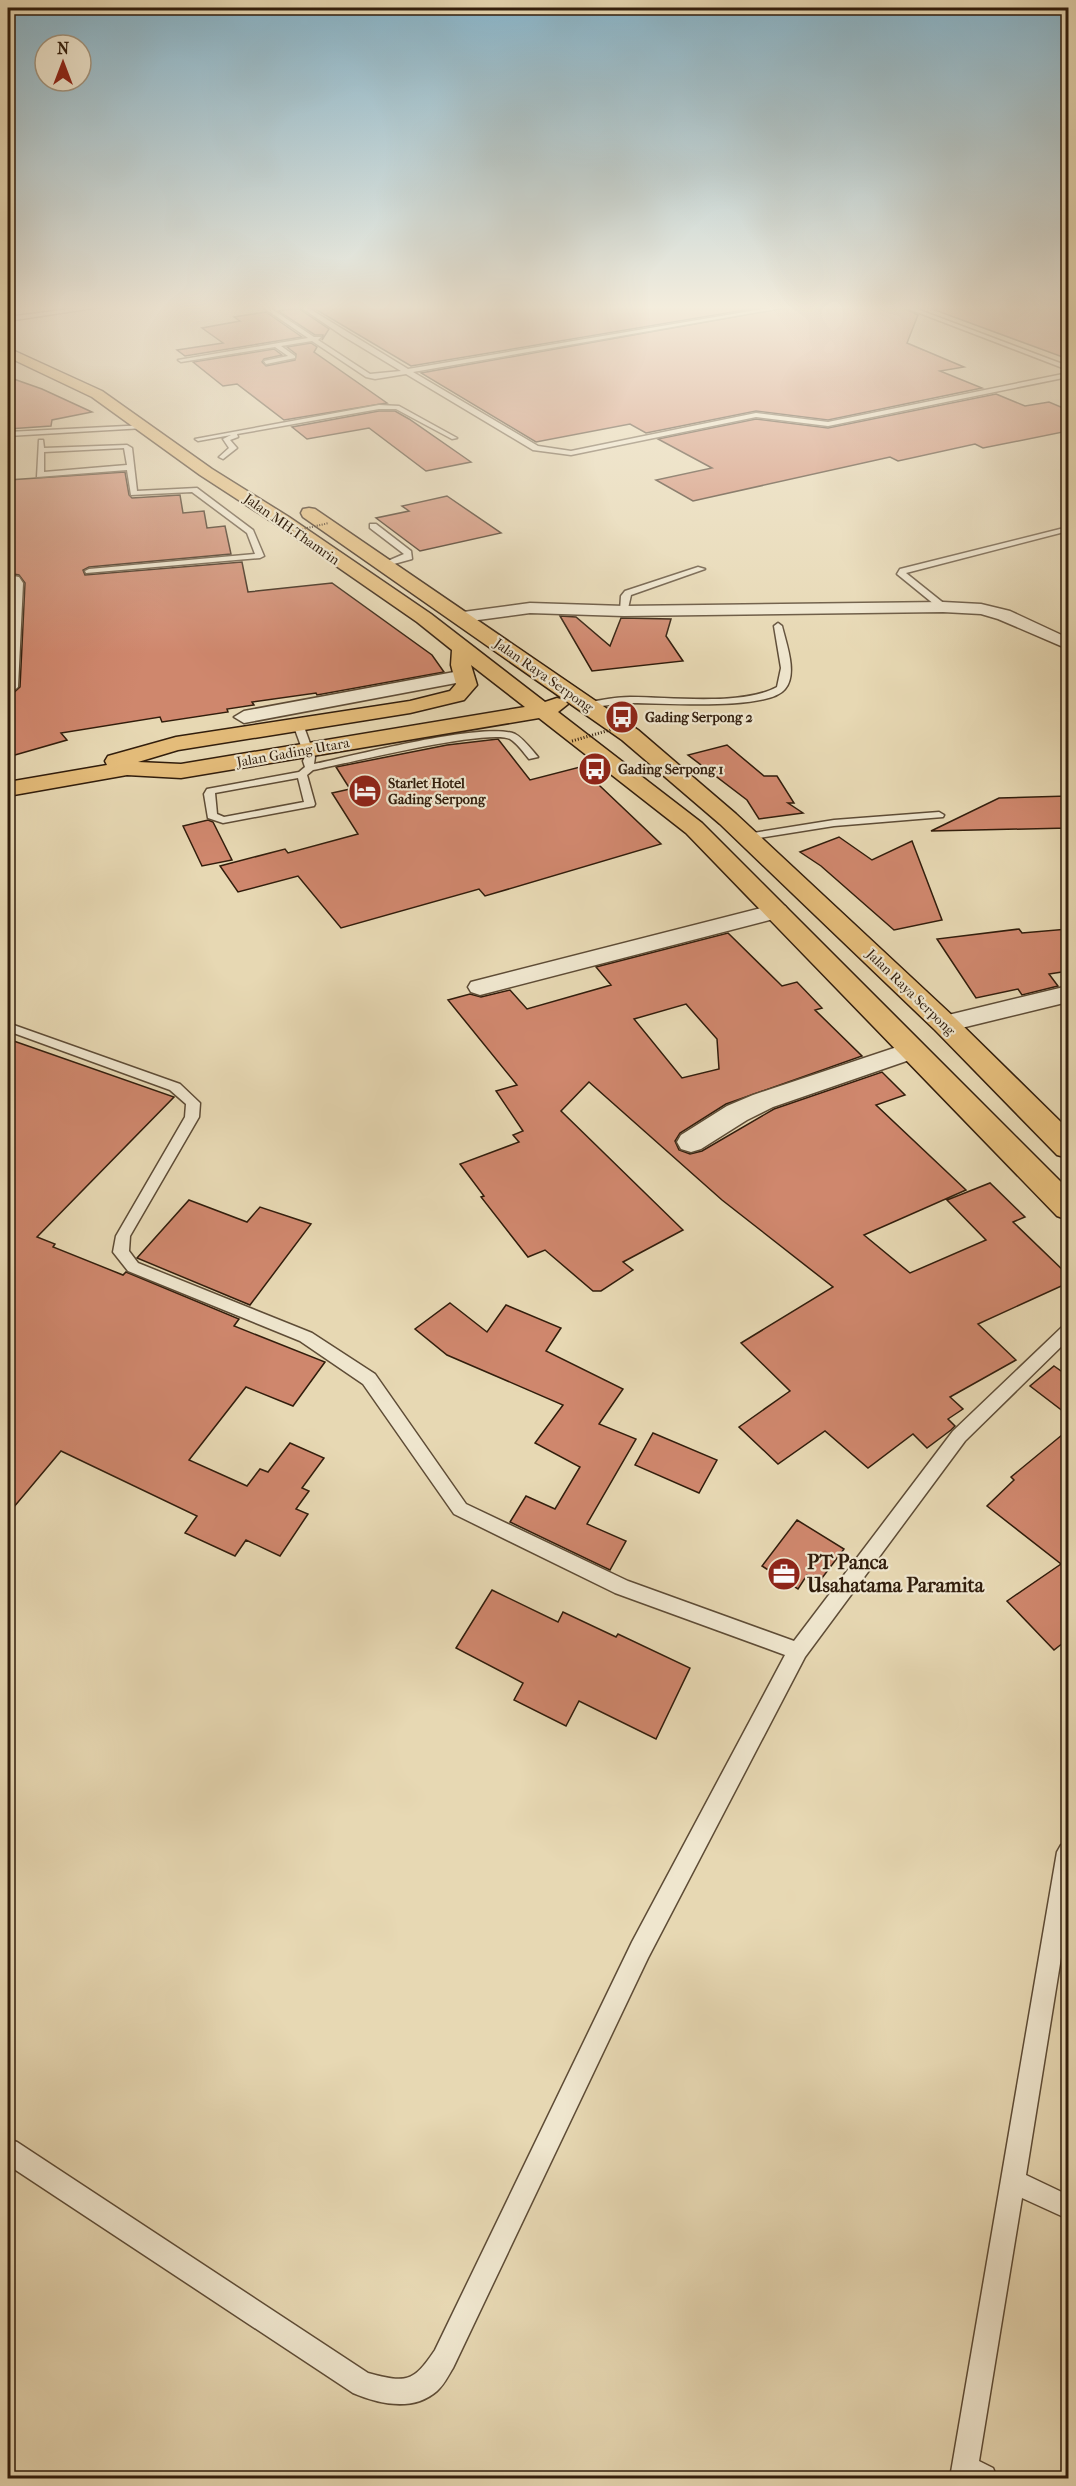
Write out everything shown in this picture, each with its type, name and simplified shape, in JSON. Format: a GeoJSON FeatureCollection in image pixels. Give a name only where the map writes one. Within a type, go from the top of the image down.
{"type":"FeatureCollection","features":[{"type":"Feature","properties":{"kind":"main road","name":"Jalan MH.Thamrin"},"geometry":{"type":"LineString","coordinates":[[138,422],[206,472],[283,521],[358,575],[424,618],[462,650],[507,682]]}},
{"type":"Feature","properties":{"kind":"main road"},"geometry":{"type":"LineString","coordinates":[[182,429],[242,468]]}},
{"type":"Feature","properties":{"kind":"main road","name":"Jalan Raya Serpong"},"geometry":{"type":"LineString","coordinates":[[298,505],[463,617],[630,735],[747,837],[945,1024],[1068,1147]]}},
{"type":"Feature","properties":{"kind":"main road"},"geometry":{"type":"LineString","coordinates":[[462,650],[461,664],[465,676]]}},
{"type":"Feature","properties":{"kind":"main road","name":"Jalan Gading Utara"},"geometry":{"type":"LineString","coordinates":[[8,789],[176,744],[410,707],[452,698],[462,693],[467,685],[465,676]]}},
{"type":"Feature","properties":{"kind":"main road","name":"Jalan Raya Serpong"},"geometry":{"type":"LineString","coordinates":[[507,682],[694,828],[1068,1208]]}},
{"type":"Feature","properties":{"kind":"main road"},"geometry":{"type":"LineString","coordinates":[[546,711],[559,703],[563,697],[562,686]]}},
{"type":"Feature","properties":{"kind":"main road","name":"Jalan Gading Utara"},"geometry":{"type":"LineString","coordinates":[[8,780],[127,768],[181,771],[305,761],[546,711]]}},
{"type":"Feature","properties":{"kind":"street"},"geometry":{"type":"LineString","coordinates":[[463,617],[522,608],[624,611],[943,607],[981,609],[1004,615],[1068,644]]}},
{"type":"Feature","properties":{"kind":"street"},"geometry":{"type":"LineString","coordinates":[[244,717],[465,676]]}},
{"type":"Feature","properties":{"kind":"street"},"geometry":{"type":"LineString","coordinates":[[480,987],[777,911]]}},
{"type":"Feature","properties":{"kind":"street"},"geometry":{"type":"LineString","coordinates":[[945,1024],[1068,994]]}},
{"type":"Feature","properties":{"kind":"street"},"geometry":{"type":"LineString","coordinates":[[691,1142],[737,1113],[763,1101],[912,1050]]}},
{"type":"Feature","properties":{"kind":"lane"},"geometry":{"type":"LineString","coordinates":[[198,439],[309,422]]}},
{"type":"Feature","properties":{"kind":"lane"},"geometry":{"type":"LineString","coordinates":[[425,422],[454,438]]}},
{"type":"Feature","properties":{"kind":"lane"},"geometry":{"type":"LineString","coordinates":[[493,422],[536,448],[571,453],[722,422]]}},
{"type":"Feature","properties":{"kind":"lane"},"geometry":{"type":"LineString","coordinates":[[800,422],[809,424],[838,422]]}},
{"type":"Feature","properties":{"kind":"lane"},"geometry":{"type":"LineString","coordinates":[[8,434],[144,426]]}},
{"type":"Feature","properties":{"kind":"lane"},"geometry":{"type":"LineString","coordinates":[[223,456],[233,448],[227,438],[265,429]]}},
{"type":"Feature","properties":{"kind":"lane"},"geometry":{"type":"LineString","coordinates":[[42,432],[40,475],[131,467]]}},
{"type":"Feature","properties":{"kind":"lane"},"geometry":{"type":"LineString","coordinates":[[40,450],[125,446],[128,448],[134,493],[194,490],[250,532],[260,556],[89,571]]}},
{"type":"Feature","properties":{"kind":"lane"},"geometry":{"type":"LineString","coordinates":[[373,526],[409,557],[386,565]]}},
{"type":"Feature","properties":{"kind":"lane"},"geometry":{"type":"LineString","coordinates":[[943,607],[902,574],[903,571],[1068,529]]}},
{"type":"Feature","properties":{"kind":"lane"},"geometry":{"type":"LineString","coordinates":[[624,611],[628,593],[701,569]]}},
{"type":"Feature","properties":{"kind":"lane"},"geometry":{"type":"LineString","coordinates":[[8,578],[16,579],[19,583],[13,687],[8,693]]}},
{"type":"Feature","properties":{"kind":"lane"},"geometry":{"type":"LineString","coordinates":[[589,705],[630,700],[747,700],[771,695],[782,689],[786,678],[778,626]]}},
{"type":"Feature","properties":{"kind":"lane"},"geometry":{"type":"LineString","coordinates":[[298,724],[305,761],[310,804],[223,820],[212,816],[209,794],[211,791],[305,761],[494,733],[513,737],[533,757]]}},
{"type":"Feature","properties":{"kind":"lane"},"geometry":{"type":"LineString","coordinates":[[747,837],[834,823],[939,815]]}},
{"type":"Feature","properties":{"kind":"lane"},"geometry":{"type":"LineString","coordinates":[[8,1027],[175,1087],[193,1103],[192,1117],[123,1236],[121,1252],[133,1267],[306,1337],[369,1379],[459,1509],[622,1587],[798,1651]]}},
{"type":"Feature","properties":{"kind":"lane"},"geometry":{"type":"LineString","coordinates":[[8,2151],[362,2384],[389,2392],[415,2389],[428,2383],[444,2359],[640,1950],[798,1651],[959,1436],[1068,1331]]}},
{"type":"Feature","properties":{"kind":"lane"},"geometry":{"type":"LineString","coordinates":[[970,2475],[1012,2181],[1068,1852]]}},
{"type":"Feature","properties":{"kind":"lane"},"geometry":{"type":"LineString","coordinates":[[1012,2181],[1068,2207]]}},
{"type":"Feature","properties":{"kind":"path"},"geometry":{"type":"LineString","coordinates":[[290,532],[329,523]]}},
{"type":"Feature","properties":{"kind":"path"},"geometry":{"type":"LineString","coordinates":[[572,741],[627,725]]}},
{"type":"Feature","properties":{"kind":"building"},"geometry":{"type":"Polygon","coordinates":[[[8,422],[52,422],[51,426],[8,429],[8,422]]]}},
{"type":"Feature","properties":{"kind":"building"},"geometry":{"type":"Polygon","coordinates":[[[319,422],[413,422],[471,462],[426,471],[369,428],[307,439],[292,427],[319,422]]]}},
{"type":"Feature","properties":{"kind":"building"},"geometry":{"type":"Polygon","coordinates":[[[503,422],[701,422],[646,433],[630,424],[536,442],[503,422]]]}},
{"type":"Feature","properties":{"kind":"building"},"geometry":{"type":"Polygon","coordinates":[[[741,422],[780,422],[828,428],[858,422],[1068,422],[1068,431],[983,448],[975,444],[898,461],[890,457],[693,501],[656,480],[712,468],[658,439],[741,422]]]}},
{"type":"Feature","properties":{"kind":"building"},"geometry":{"type":"Polygon","coordinates":[[[125,472],[129,495],[132,498],[180,495],[183,513],[204,511],[207,528],[225,526],[231,554],[89,567],[83,570],[85,575],[242,562],[248,592],[332,583],[432,655],[444,672],[317,695],[316,693],[252,702],[254,705],[227,709],[228,712],[162,722],[160,717],[61,733],[67,740],[8,757],[8,698],[20,687],[25,583],[19,575],[8,573],[8,480],[125,472]]]}},
{"type":"Feature","properties":{"kind":"building"},"geometry":{"type":"Polygon","coordinates":[[[447,496],[501,533],[420,551],[376,518],[409,511],[402,506],[447,496]]]}},
{"type":"Feature","properties":{"kind":"building"},"geometry":{"type":"Polygon","coordinates":[[[8,582],[13,584],[8,668],[8,582]]]}},
{"type":"Feature","properties":{"kind":"building"},"geometry":{"type":"Polygon","coordinates":[[[560,616],[576,617],[610,646],[621,618],[671,619],[666,636],[683,661],[592,671],[560,616]]]}},
{"type":"Feature","properties":{"kind":"building"},"geometry":{"type":"Polygon","coordinates":[[[498,739],[530,780],[580,767],[661,844],[485,896],[479,889],[341,928],[298,876],[238,892],[220,866],[285,849],[288,853],[358,834],[332,793],[350,789],[336,767],[447,745],[498,739]]]}},
{"type":"Feature","properties":{"kind":"building"},"geometry":{"type":"Polygon","coordinates":[[[727,745],[764,776],[777,776],[794,803],[788,803],[803,813],[759,819],[747,800],[688,755],[727,745]]]}},
{"type":"Feature","properties":{"kind":"building"},"geometry":{"type":"Polygon","coordinates":[[[1068,796],[1068,828],[931,831],[999,798],[1068,796]]]}},
{"type":"Feature","properties":{"kind":"building"},"geometry":{"type":"Polygon","coordinates":[[[208,820],[213,822],[232,860],[202,866],[183,826],[208,820]]]}},
{"type":"Feature","properties":{"kind":"building"},"geometry":{"type":"Polygon","coordinates":[[[839,837],[872,860],[912,841],[942,920],[894,930],[821,866],[800,852],[839,837]]]}},
{"type":"Feature","properties":{"kind":"building"},"geometry":{"type":"Polygon","coordinates":[[[1019,929],[1022,933],[1068,929],[1068,971],[1049,974],[1058,986],[1022,995],[1018,989],[976,998],[937,939],[1019,929]]]}},
{"type":"Feature","properties":{"kind":"building"},"geometry":{"type":"Polygon","coordinates":[[[728,933],[782,986],[797,982],[822,1008],[815,1010],[862,1056],[726,1104],[680,1133],[675,1141],[679,1150],[690,1154],[702,1151],[774,1109],[882,1072],[905,1095],[876,1105],[966,1190],[864,1235],[910,1273],[986,1240],[947,1200],[990,1183],[1025,1217],[1013,1222],[1068,1275],[1068,1283],[978,1324],[1016,1360],[950,1397],[963,1409],[948,1419],[955,1426],[927,1448],[913,1434],[868,1468],[825,1431],[778,1464],[739,1427],[790,1391],[741,1343],[833,1287],[722,1200],[589,1082],[561,1111],[683,1230],[623,1262],[633,1270],[601,1291],[593,1291],[545,1250],[528,1257],[481,1197],[484,1196],[460,1164],[519,1142],[513,1135],[523,1131],[496,1091],[517,1085],[448,1000],[470,994],[481,997],[510,990],[527,1009],[611,985],[596,967],[728,933]],[[686,1004],[634,1019],[682,1078],[719,1069],[717,1039],[686,1004]]]}},
{"type":"Feature","properties":{"kind":"building"},"geometry":{"type":"Polygon","coordinates":[[[8,1039],[174,1097],[37,1237],[55,1244],[53,1247],[123,1275],[126,1272],[239,1319],[234,1326],[325,1362],[293,1406],[246,1387],[189,1460],[247,1486],[260,1469],[268,1472],[290,1443],[324,1458],[302,1488],[309,1491],[296,1509],[308,1514],[280,1556],[246,1540],[235,1556],[185,1533],[197,1516],[61,1451],[8,1514],[8,1039]]]}},
{"type":"Feature","properties":{"kind":"building"},"geometry":{"type":"Polygon","coordinates":[[[189,1200],[247,1222],[260,1207],[311,1224],[250,1305],[137,1258],[189,1200]]]}},
{"type":"Feature","properties":{"kind":"building"},"geometry":{"type":"Polygon","coordinates":[[[450,1303],[487,1332],[506,1305],[561,1328],[546,1351],[623,1389],[599,1424],[636,1439],[587,1524],[626,1541],[610,1570],[510,1522],[526,1496],[555,1509],[580,1467],[535,1443],[563,1405],[447,1355],[415,1329],[450,1303]]]}},
{"type":"Feature","properties":{"kind":"building"},"geometry":{"type":"Polygon","coordinates":[[[1054,1366],[1068,1376],[1068,1415],[1030,1386],[1054,1366]]]}},
{"type":"Feature","properties":{"kind":"building"},"geometry":{"type":"Polygon","coordinates":[[[1068,1430],[1068,1639],[1054,1650],[1007,1601],[1061,1564],[987,1506],[1014,1480],[1011,1477],[1068,1430]]]}},
{"type":"Feature","properties":{"kind":"building"},"geometry":{"type":"Polygon","coordinates":[[[653,1433],[717,1460],[699,1493],[635,1465],[653,1433]]]}},
{"type":"Feature","properties":{"kind":"building"},"geometry":{"type":"Polygon","coordinates":[[[797,1520],[844,1549],[819,1582],[807,1575],[798,1589],[762,1566],[797,1520]]]}},
{"type":"Feature","properties":{"kind":"building"},"geometry":{"type":"Polygon","coordinates":[[[492,1590],[558,1622],[563,1612],[616,1637],[618,1634],[690,1668],[656,1739],[579,1701],[566,1726],[514,1700],[523,1683],[456,1648],[492,1590]]]}},
{"type":"Feature","properties":{"kind":"place","name":"Gading Serpong 2"},"geometry":{"type":"Point","coordinates":[622,717]}},
{"type":"Feature","properties":{"kind":"place","name":"Gading Serpong 1"},"geometry":{"type":"Point","coordinates":[595,769]}},
{"type":"Feature","properties":{"kind":"place","name":"Starlet Hotel Gading Serpong"},"geometry":{"type":"Point","coordinates":[365,791]}},
{"type":"Feature","properties":{"kind":"place","name":"PT Panca Usahatama Paramita"},"geometry":{"type":"Point","coordinates":[784,1574]}}]}
